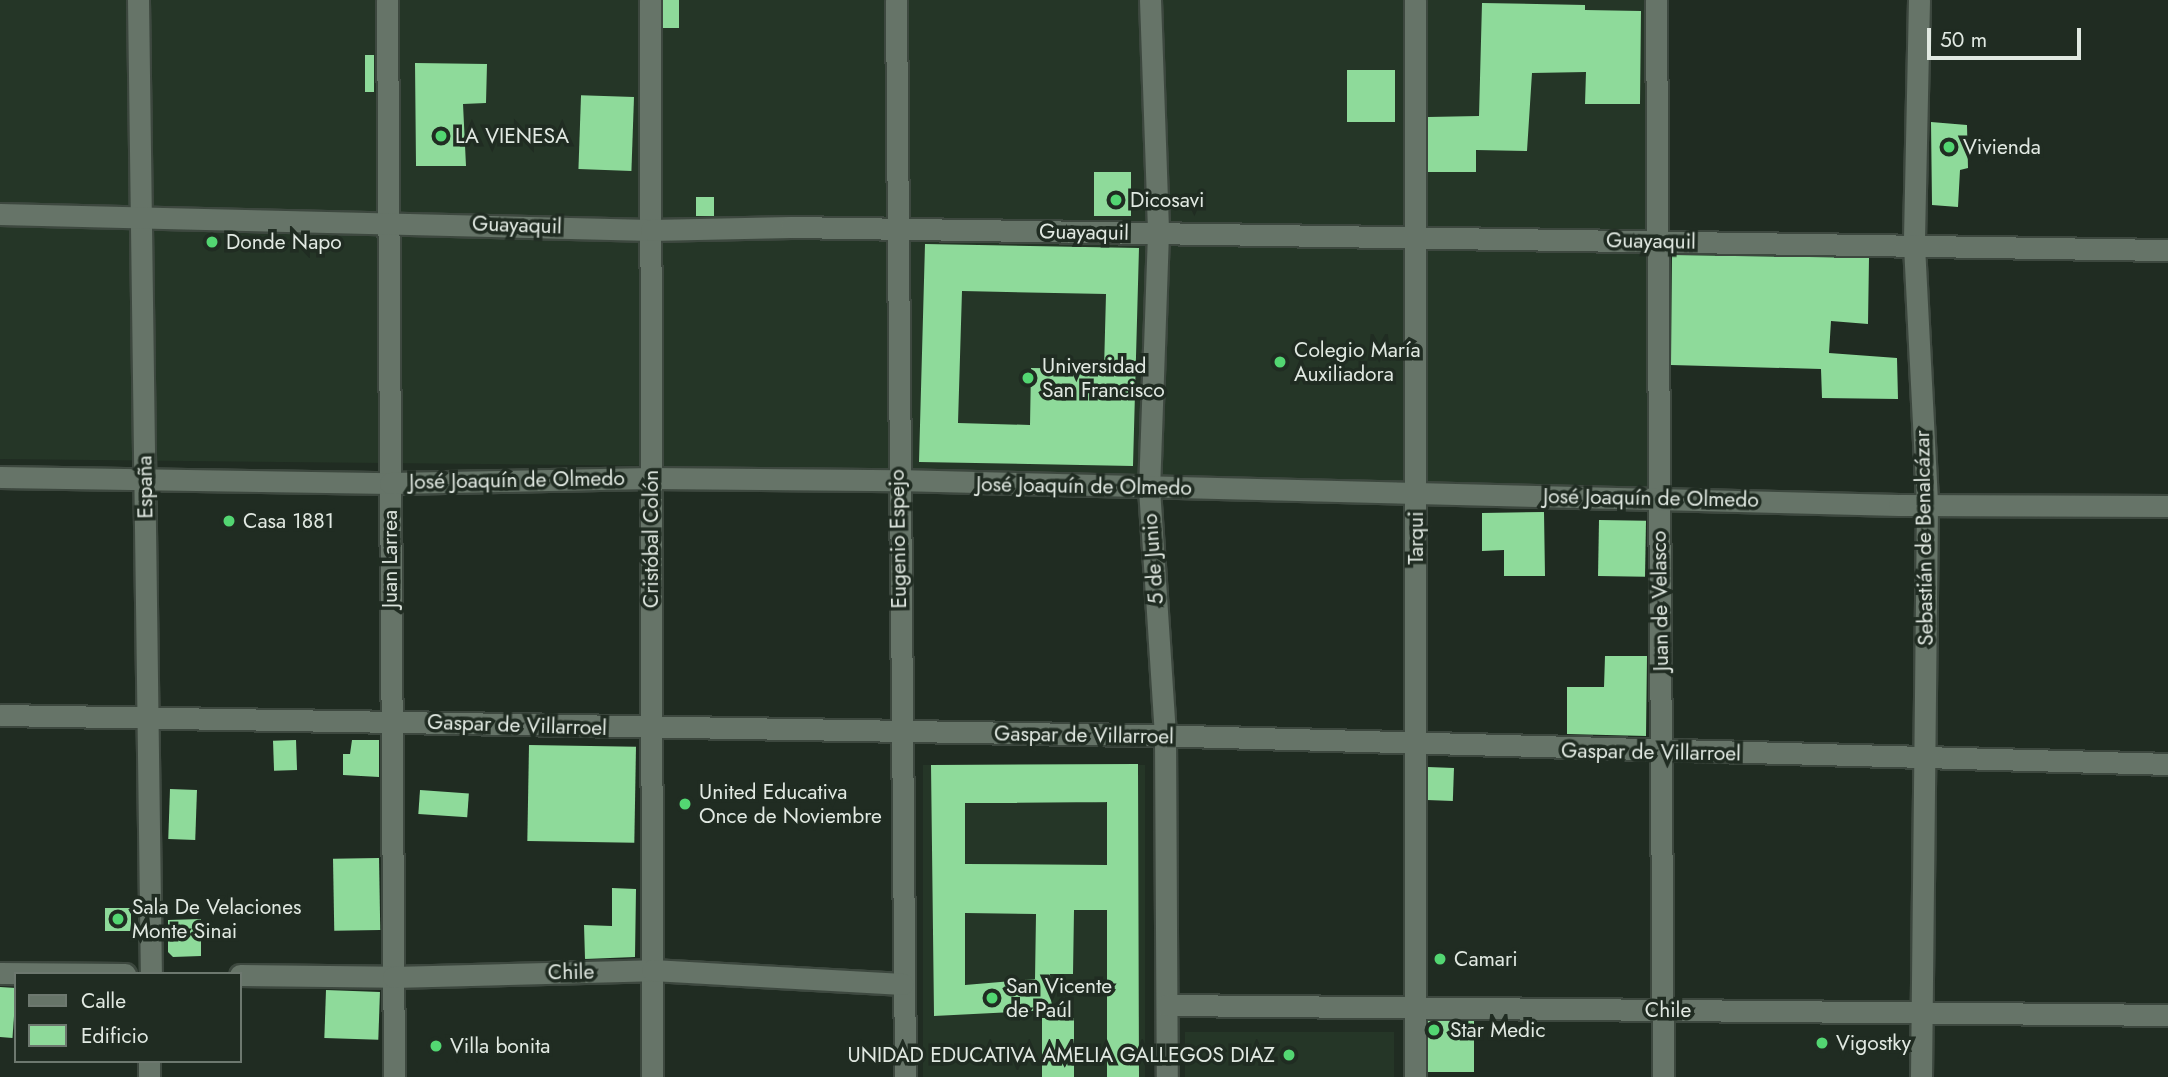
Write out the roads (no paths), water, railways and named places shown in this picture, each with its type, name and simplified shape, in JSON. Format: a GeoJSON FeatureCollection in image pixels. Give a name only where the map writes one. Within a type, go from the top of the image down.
{"type":"FeatureCollection","features":[{"type":"Feature","properties":{"kind":"street","name":"España"},"geometry":{"type":"LineString","coordinates":[[138,0],[151,972]]}},
{"type":"Feature","properties":{"kind":"street","name":"Juan Larrea"},"geometry":{"type":"LineString","coordinates":[[387,0],[394,1077]]}},
{"type":"Feature","properties":{"kind":"street","name":"Cristóbal Colón"},"geometry":{"type":"LineString","coordinates":[[650,0],[652,1077]]}},
{"type":"Feature","properties":{"kind":"street","name":"Eugenio Espejo"},"geometry":{"type":"LineString","coordinates":[[896,0],[897,480],[905,1077]]}},
{"type":"Feature","properties":{"kind":"street","name":"5 de Junio"},"geometry":{"type":"LineString","coordinates":[[1150,0],[1158,233],[1149,488],[1164,736],[1167,1077]]}},
{"type":"Feature","properties":{"kind":"street","name":"Tarqui"},"geometry":{"type":"LineString","coordinates":[[1415,0],[1415,1077]]}},
{"type":"Feature","properties":{"kind":"street","name":"Juan de Velasco"},"geometry":{"type":"LineString","coordinates":[[1656,0],[1662,1077]]}},
{"type":"Feature","properties":{"kind":"street","name":"Sebastián de Benalcázar"},"geometry":{"type":"LineString","coordinates":[[1919,0],[1914,245],[1927,504],[1921,1077]]}},
{"type":"Feature","properties":{"kind":"street","name":"Guayaquil"},"geometry":{"type":"LineString","coordinates":[[0,214],[389,220],[651,230],[897,229],[2168,250]]}},
{"type":"Feature","properties":{"kind":"street","name":"José Joaquín de Olmedo"},"geometry":{"type":"LineString","coordinates":[[0,477],[390,483],[651,478],[897,480],[1416,494],[2168,506]]}},
{"type":"Feature","properties":{"kind":"street","name":"Gaspar de Villarroel"},"geometry":{"type":"LineString","coordinates":[[0,715],[653,729],[1164,736],[1662,753],[2168,764]]}},
{"type":"Feature","properties":{"kind":"street","name":"Chile"},"geometry":{"type":"LineString","coordinates":[[242,975],[393,977],[652,970],[903,984]]}},
{"type":"Feature","properties":{"kind":"street","name":"Chile"},"geometry":{"type":"LineString","coordinates":[[1167,1005],[1662,1010],[1922,1009],[2168,1015]]}},
{"type":"Feature","properties":{"kind":"place","name":"LA VIENESA"},"geometry":{"type":"Point","coordinates":[441,136]}},
{"type":"Feature","properties":{"kind":"place","name":"Vivienda"},"geometry":{"type":"Point","coordinates":[1949,147]}},
{"type":"Feature","properties":{"kind":"place","name":"Dicosavi"},"geometry":{"type":"Point","coordinates":[1116,200]}},
{"type":"Feature","properties":{"kind":"place","name":"Donde Napo"},"geometry":{"type":"Point","coordinates":[212,242]}},
{"type":"Feature","properties":{"kind":"place","name":"Colegio María Auxiliadora"},"geometry":{"type":"Point","coordinates":[1280,362]}},
{"type":"Feature","properties":{"kind":"place","name":"Universidad San Francisco"},"geometry":{"type":"Point","coordinates":[1028,378]}},
{"type":"Feature","properties":{"kind":"place","name":"Casa 1881"},"geometry":{"type":"Point","coordinates":[229,521]}},
{"type":"Feature","properties":{"kind":"place","name":"United Educativa Once de Noviembre"},"geometry":{"type":"Point","coordinates":[685,804]}},
{"type":"Feature","properties":{"kind":"place","name":"Sala De Velaciones Monte Sinai"},"geometry":{"type":"Point","coordinates":[118,919]}},
{"type":"Feature","properties":{"kind":"place","name":"Camari"},"geometry":{"type":"Point","coordinates":[1440,959]}},
{"type":"Feature","properties":{"kind":"place","name":"San Vicente de Paúl"},"geometry":{"type":"Point","coordinates":[992,998]}},
{"type":"Feature","properties":{"kind":"place","name":"Star Medic"},"geometry":{"type":"Point","coordinates":[1434,1030]}},
{"type":"Feature","properties":{"kind":"place","name":"Vigostky"},"geometry":{"type":"Point","coordinates":[1822,1043]}},
{"type":"Feature","properties":{"kind":"place","name":"Villa bonita"},"geometry":{"type":"Point","coordinates":[436,1046]}},
{"type":"Feature","properties":{"kind":"place","name":"UNIDAD EDUCATIVA AMELIA GALLEGOS DIAZ"},"geometry":{"type":"Point","coordinates":[1289,1055]}}]}
